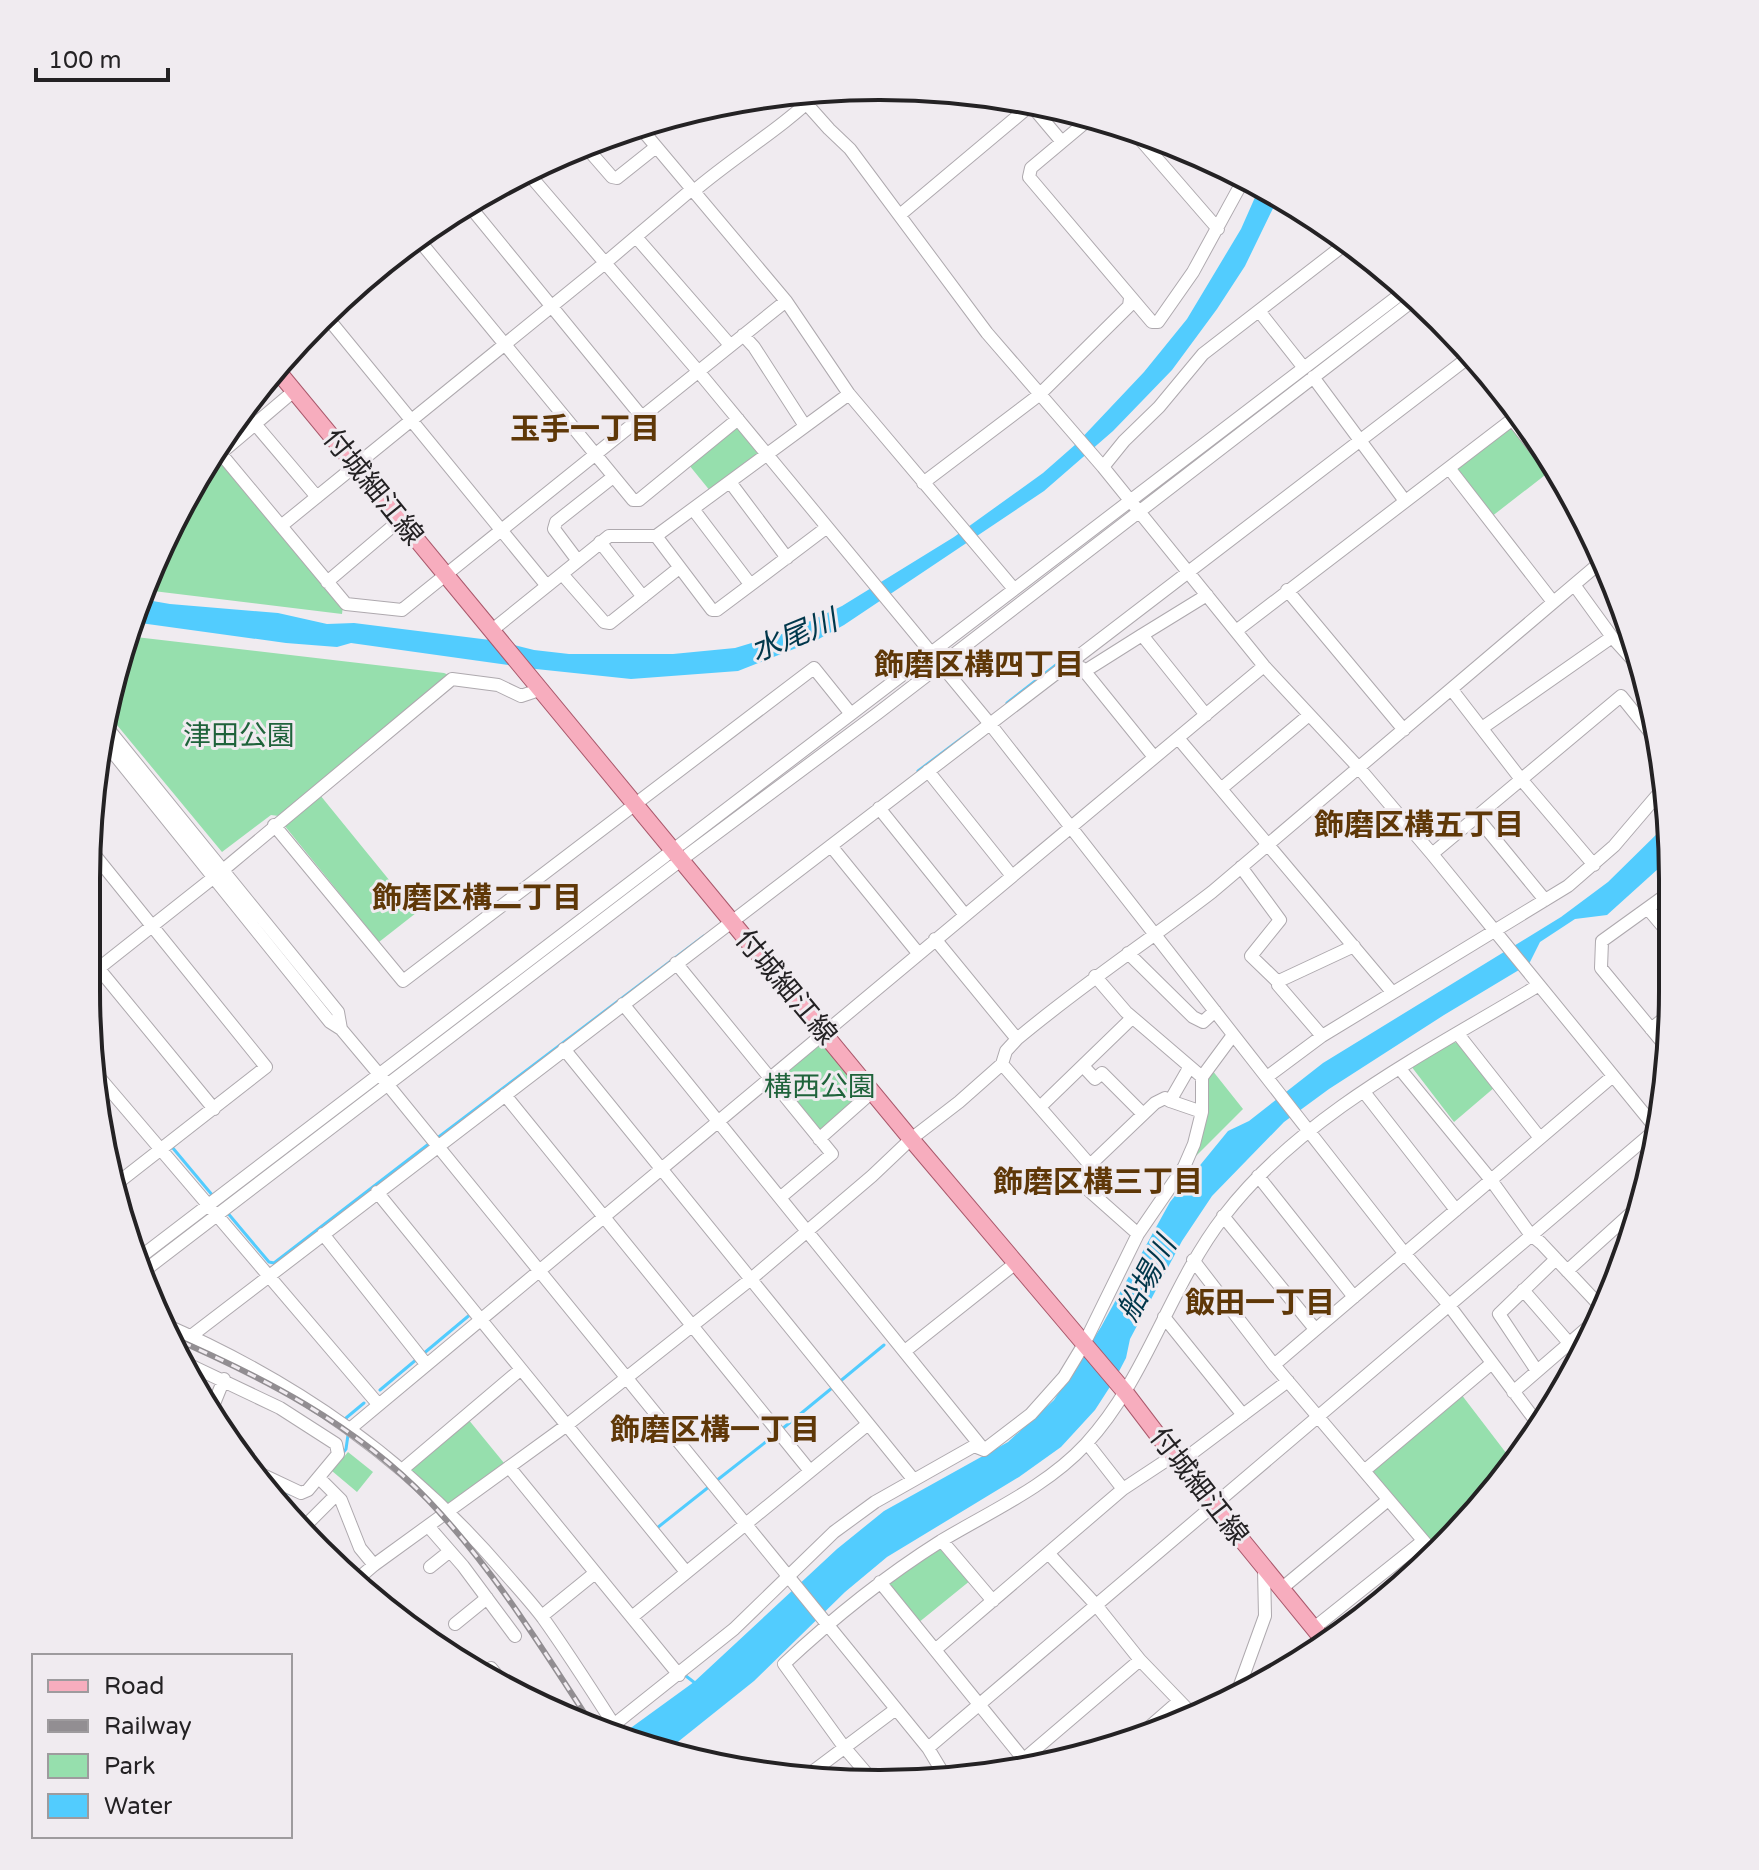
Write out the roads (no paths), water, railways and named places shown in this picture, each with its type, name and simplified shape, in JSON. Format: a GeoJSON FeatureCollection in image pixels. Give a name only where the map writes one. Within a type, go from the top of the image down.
{"type":"FeatureCollection","features":[{"type":"Feature","properties":{"kind":"main road","name":"付城細江線"},"geometry":{"type":"LineString","coordinates":[[283,378],[911,1139],[1122,1388],[1176,1460],[1319,1635]]}},
{"type":"Feature","properties":{"kind":"street"},"geometry":{"type":"LineString","coordinates":[[281,526],[691,190],[806,105],[850,149],[987,333],[1103,467],[1264,666],[1359,768],[1648,1117]]}},
{"type":"Feature","properties":{"kind":"street"},"geometry":{"type":"LineString","coordinates":[[901,214],[1021,113]]}},
{"type":"Feature","properties":{"kind":"street"},"geometry":{"type":"LineString","coordinates":[[1041,117],[1062,142]]}},
{"type":"Feature","properties":{"kind":"street"},"geometry":{"type":"LineString","coordinates":[[1080,127],[1031,168],[1029,177],[1152,322],[1158,322],[1193,272],[1239,188]]}},
{"type":"Feature","properties":{"kind":"street"},"geometry":{"type":"LineString","coordinates":[[647,136],[786,301],[849,394],[1014,589]]}},
{"type":"Feature","properties":{"kind":"street"},"geometry":{"type":"LineString","coordinates":[[593,155],[612,177],[617,178],[656,147]]}},
{"type":"Feature","properties":{"kind":"street"},"geometry":{"type":"LineString","coordinates":[[1147,147],[1218,229]]}},
{"type":"Feature","properties":{"kind":"street"},"geometry":{"type":"LineString","coordinates":[[534,180],[768,454],[990,724],[1533,1415]]}},
{"type":"Feature","properties":{"kind":"street"},"geometry":{"type":"LineString","coordinates":[[475,213],[642,417]]}},
{"type":"Feature","properties":{"kind":"street"},"geometry":{"type":"LineString","coordinates":[[636,237],[730,345]]}},
{"type":"Feature","properties":{"kind":"street"},"geometry":{"type":"LineString","coordinates":[[424,247],[633,500],[639,500],[738,419]]}},
{"type":"Feature","properties":{"kind":"street"},"geometry":{"type":"LineString","coordinates":[[1103,467],[1203,354],[1338,249]]}},
{"type":"Feature","properties":{"kind":"street"},"geometry":{"type":"LineString","coordinates":[[146,1253],[378,1075],[676,855],[878,713],[1308,373],[1398,297]]}},
{"type":"Feature","properties":{"kind":"street"},"geometry":{"type":"LineString","coordinates":[[923,483],[1039,395],[1129,306],[1130,298]]}},
{"type":"Feature","properties":{"kind":"street"},"geometry":{"type":"LineString","coordinates":[[224,457],[346,604],[402,610],[786,301]]}},
{"type":"Feature","properties":{"kind":"street"},"geometry":{"type":"LineString","coordinates":[[1308,373],[1406,305]]}},
{"type":"Feature","properties":{"kind":"street"},"geometry":{"type":"LineString","coordinates":[[1259,311],[1405,501]]}},
{"type":"Feature","properties":{"kind":"street"},"geometry":{"type":"LineString","coordinates":[[332,324],[547,586]]}},
{"type":"Feature","properties":{"kind":"street"},"geometry":{"type":"LineString","coordinates":[[743,335],[805,426]]}},
{"type":"Feature","properties":{"kind":"street"},"geometry":{"type":"LineString","coordinates":[[191,1336],[1462,362]]}},
{"type":"Feature","properties":{"kind":"street"},"geometry":{"type":"LineString","coordinates":[[237,437],[294,391]]}},
{"type":"Feature","properties":{"kind":"street"},"geometry":{"type":"LineString","coordinates":[[491,631],[609,536],[656,536],[849,394]]}},
{"type":"Feature","properties":{"kind":"street"},"geometry":{"type":"LineString","coordinates":[[1236,631],[1510,421]]}},
{"type":"Feature","properties":{"kind":"street"},"geometry":{"type":"LineString","coordinates":[[255,424],[317,497]]}},
{"type":"Feature","properties":{"kind":"street"},"geometry":{"type":"LineString","coordinates":[[1449,468],[1553,602]]}},
{"type":"Feature","properties":{"kind":"street"},"geometry":{"type":"LineString","coordinates":[[578,561],[554,529],[556,522],[613,477]]}},
{"type":"Feature","properties":{"kind":"street"},"geometry":{"type":"LineString","coordinates":[[730,482],[787,558]]}},
{"type":"Feature","properties":{"kind":"street"},"geometry":{"type":"LineString","coordinates":[[150,1266],[388,1085],[930,653],[1014,589],[1135,507]]}},
{"type":"Feature","properties":{"kind":"street"},"geometry":{"type":"LineString","coordinates":[[693,509],[750,584]]}},
{"type":"Feature","properties":{"kind":"street"},"geometry":{"type":"LineString","coordinates":[[327,582],[400,520]]}},
{"type":"Feature","properties":{"kind":"street"},"geometry":{"type":"LineString","coordinates":[[656,536],[712,610],[717,610],[826,528]]}},
{"type":"Feature","properties":{"kind":"street"},"geometry":{"type":"LineString","coordinates":[[600,542],[643,597]]}},
{"type":"Feature","properties":{"kind":"street"},"geometry":{"type":"LineString","coordinates":[[562,574],[604,622],[610,623],[679,568]]}},
{"type":"Feature","properties":{"kind":"street"},"geometry":{"type":"LineString","coordinates":[[363,1574],[628,1380],[808,1231],[911,1139],[959,1102],[1002,1064],[1006,1051],[1017,1039],[1095,976],[1156,935],[1270,844],[1594,568]]}},
{"type":"Feature","properties":{"kind":"street"},"geometry":{"type":"LineString","coordinates":[[1575,586],[1624,650]]}},
{"type":"Feature","properties":{"kind":"street"},"geometry":{"type":"LineString","coordinates":[[1287,590],[1404,730]]}},
{"type":"Feature","properties":{"kind":"street"},"geometry":{"type":"LineString","coordinates":[[1085,671],[1207,595]]}},
{"type":"Feature","properties":{"kind":"street"},"geometry":{"type":"LineString","coordinates":[[1142,635],[1206,715]]}},
{"type":"Feature","properties":{"kind":"street"},"geometry":{"type":"LineString","coordinates":[[1482,728],[1612,637]]}},
{"type":"Feature","properties":{"kind":"street"},"geometry":{"type":"LineString","coordinates":[[1074,659],[1154,757]]}},
{"type":"Feature","properties":{"kind":"street"},"geometry":{"type":"LineString","coordinates":[[351,1428],[1264,666]]}},
{"type":"Feature","properties":{"kind":"street"},"geometry":{"type":"LineString","coordinates":[[274,825],[403,981],[814,668],[851,714]]}},
{"type":"Feature","properties":{"kind":"street"},"geometry":{"type":"LineString","coordinates":[[100,964],[218,874],[452,679],[498,685],[521,696],[535,685]]}},
{"type":"Feature","properties":{"kind":"street"},"geometry":{"type":"LineString","coordinates":[[1452,690],[1520,778],[1594,865]]}},
{"type":"Feature","properties":{"kind":"street"},"geometry":{"type":"LineString","coordinates":[[1432,854],[1621,696],[1643,724]]}},
{"type":"Feature","properties":{"kind":"street"},"geometry":{"type":"LineString","coordinates":[[1222,788],[1309,715]]}},
{"type":"Feature","properties":{"kind":"street"},"geometry":{"type":"LineString","coordinates":[[114,736],[330,1022],[341,1029],[438,1146],[928,1748],[939,1767]]}},
{"type":"Feature","properties":{"kind":"street"},"geometry":{"type":"LineString","coordinates":[[1178,738],[1392,992]]}},
{"type":"Feature","properties":{"kind":"street"},"geometry":{"type":"LineString","coordinates":[[111,750],[218,874]]}},
{"type":"Feature","properties":{"kind":"street"},"geometry":{"type":"LineString","coordinates":[[928,771],[1012,876]]}},
{"type":"Feature","properties":{"kind":"street"},"geometry":{"type":"LineString","coordinates":[[1267,1077],[1322,1036],[1545,900],[1594,865],[1654,800]]}},
{"type":"Feature","properties":{"kind":"street"},"geometry":{"type":"LineString","coordinates":[[879,808],[965,915]]}},
{"type":"Feature","properties":{"kind":"street"},"geometry":{"type":"LineString","coordinates":[[1476,816],[1545,900]]}},
{"type":"Feature","properties":{"kind":"street"},"geometry":{"type":"LineString","coordinates":[[831,846],[918,953]]}},
{"type":"Feature","properties":{"kind":"street"},"geometry":{"type":"LineString","coordinates":[[101,862],[266,1067],[124,1178]]}},
{"type":"Feature","properties":{"kind":"street"},"geometry":{"type":"LineString","coordinates":[[1241,867],[1280,920],[1251,956],[1279,983],[1322,1036]]}},
{"type":"Feature","properties":{"kind":"street"},"geometry":{"type":"LineString","coordinates":[[1657,1036],[1601,968],[1602,941],[1659,901]]}},
{"type":"Feature","properties":{"kind":"street"},"geometry":{"type":"LineString","coordinates":[[1649,910],[1659,922]]}},
{"type":"Feature","properties":{"kind":"street"},"geometry":{"type":"LineString","coordinates":[[935,939],[1017,1039]]}},
{"type":"Feature","properties":{"kind":"street"},"geometry":{"type":"LineString","coordinates":[[1279,983],[1354,946]]}},
{"type":"Feature","properties":{"kind":"street"},"geometry":{"type":"LineString","coordinates":[[1128,953],[1193,1017],[1203,1022],[1215,1011]]}},
{"type":"Feature","properties":{"kind":"street"},"geometry":{"type":"LineString","coordinates":[[676,963],[832,1154],[781,1197]]}},
{"type":"Feature","properties":{"kind":"street"},"geometry":{"type":"LineString","coordinates":[[100,974],[214,1109]]}},
{"type":"Feature","properties":{"kind":"street"},"geometry":{"type":"LineString","coordinates":[[1095,976],[1132,1018],[1202,1077]]}},
{"type":"Feature","properties":{"kind":"street"},"geometry":{"type":"LineString","coordinates":[[863,1769],[784,1664],[827,1624],[880,1582],[1046,1479],[1087,1443],[1164,1317],[1193,1260],[1223,1216],[1258,1176],[1309,1132],[1364,1092],[1537,981]]}},
{"type":"Feature","properties":{"kind":"street"},"geometry":{"type":"LineString","coordinates":[[623,1004],[984,1450]]}},
{"type":"Feature","properties":{"kind":"street"},"geometry":{"type":"LineString","coordinates":[[1040,1107],[1132,1018]]}},
{"type":"Feature","properties":{"kind":"street"},"geometry":{"type":"LineString","coordinates":[[1651,1029],[1658,1024]]}},
{"type":"Feature","properties":{"kind":"street"},"geometry":{"type":"LineString","coordinates":[[1458,1034],[1540,1138]]}},
{"type":"Feature","properties":{"kind":"street"},"geometry":{"type":"LineString","coordinates":[[984,1450],[1031,1414],[1064,1377],[1086,1345],[1138,1234],[1184,1167],[1202,1112],[1202,1077],[1233,1035]]}},
{"type":"Feature","properties":{"kind":"street"},"geometry":{"type":"LineString","coordinates":[[564,1049],[913,1479]]}},
{"type":"Feature","properties":{"kind":"street"},"geometry":{"type":"LineString","coordinates":[[1002,1064],[1090,1165]]}},
{"type":"Feature","properties":{"kind":"street"},"geometry":{"type":"LineString","coordinates":[[1083,1066],[1095,1079],[1102,1073],[1143,1114]]}},
{"type":"Feature","properties":{"kind":"street"},"geometry":{"type":"LineString","coordinates":[[1170,1101],[1189,1068]]}},
{"type":"Feature","properties":{"kind":"street"},"geometry":{"type":"LineString","coordinates":[[1400,1069],[1491,1180],[1530,1234],[1594,1302]]}},
{"type":"Feature","properties":{"kind":"street"},"geometry":{"type":"LineString","coordinates":[[1274,1365],[1613,1076]]}},
{"type":"Feature","properties":{"kind":"street"},"geometry":{"type":"LineString","coordinates":[[106,1086],[378,1404]]}},
{"type":"Feature","properties":{"kind":"street"},"geometry":{"type":"LineString","coordinates":[[819,1139],[872,1092]]}},
{"type":"Feature","properties":{"kind":"street"},"geometry":{"type":"LineString","coordinates":[[1364,1092],[1456,1210]]}},
{"type":"Feature","properties":{"kind":"street"},"geometry":{"type":"LineString","coordinates":[[505,1095],[810,1471]]}},
{"type":"Feature","properties":{"kind":"street"},"geometry":{"type":"LineString","coordinates":[[1138,1234],[1085,1187],[1082,1181],[1090,1165],[1143,1114],[1165,1098],[1202,1112]]}},
{"type":"Feature","properties":{"kind":"street"},"geometry":{"type":"LineString","coordinates":[[928,1748],[1530,1234],[1644,1140]]}},
{"type":"Feature","properties":{"kind":"street"},"geometry":{"type":"LineString","coordinates":[[1258,1176],[1354,1297]]}},
{"type":"Feature","properties":{"kind":"street"},"geometry":{"type":"LineString","coordinates":[[377,1192],[686,1572]]}},
{"type":"Feature","properties":{"kind":"street"},"geometry":{"type":"LineString","coordinates":[[1223,1216],[1315,1329]]}},
{"type":"Feature","properties":{"kind":"street"},"geometry":{"type":"LineString","coordinates":[[1567,1271],[1623,1223]]}},
{"type":"Feature","properties":{"kind":"street"},"geometry":{"type":"LineString","coordinates":[[323,1234],[426,1364]]}},
{"type":"Feature","properties":{"kind":"street"},"geometry":{"type":"LineString","coordinates":[[1537,1371],[1499,1314],[1556,1259]]}},
{"type":"Feature","properties":{"kind":"street"},"geometry":{"type":"LineString","coordinates":[[1193,1260],[1274,1365],[1427,1546]]}},
{"type":"Feature","properties":{"kind":"street"},"geometry":{"type":"LineString","coordinates":[[905,1351],[1017,1262]]}},
{"type":"Feature","properties":{"kind":"street"},"geometry":{"type":"LineString","coordinates":[[1523,1290],[1569,1343]]}},
{"type":"Feature","properties":{"kind":"street"},"geometry":{"type":"LineString","coordinates":[[1164,1317],[1243,1415]]}},
{"type":"Feature","properties":{"kind":"street"},"geometry":{"type":"LineString","coordinates":[[178,1330],[274,1379],[351,1428],[403,1469],[448,1511],[542,1616],[610,1722]]}},
{"type":"Feature","properties":{"kind":"street"},"geometry":{"type":"LineString","coordinates":[[1513,1392],[1580,1333]]}},
{"type":"Feature","properties":{"kind":"street"},"geometry":{"type":"LineString","coordinates":[[1364,1471],[1492,1363]]}},
{"type":"Feature","properties":{"kind":"street"},"geometry":{"type":"LineString","coordinates":[[197,1368],[280,1408],[336,1444],[338,1454],[308,1490],[301,1493],[273,1480]]}},
{"type":"Feature","properties":{"kind":"street"},"geometry":{"type":"LineString","coordinates":[[403,1469],[520,1370]]}},
{"type":"Feature","properties":{"kind":"street"},"geometry":{"type":"LineString","coordinates":[[216,1399],[224,1379]]}},
{"type":"Feature","properties":{"kind":"street"},"geometry":{"type":"LineString","coordinates":[[935,1650],[1123,1489],[1176,1460],[1288,1381]]}},
{"type":"Feature","properties":{"kind":"street"},"geometry":{"type":"LineString","coordinates":[[632,1617],[868,1424]]}},
{"type":"Feature","properties":{"kind":"street"},"geometry":{"type":"LineString","coordinates":[[1087,1443],[1123,1489]]}},
{"type":"Feature","properties":{"kind":"street"},"geometry":{"type":"LineString","coordinates":[[616,1724],[734,1629],[834,1532],[913,1479],[974,1446],[984,1450]]}},
{"type":"Feature","properties":{"kind":"street"},"geometry":{"type":"LineString","coordinates":[[509,1467],[679,1675]]}},
{"type":"Feature","properties":{"kind":"street"},"geometry":{"type":"LineString","coordinates":[[319,1478],[341,1500],[360,1548],[374,1565]]}},
{"type":"Feature","properties":{"kind":"street"},"geometry":{"type":"LineString","coordinates":[[309,1522],[335,1496]]}},
{"type":"Feature","properties":{"kind":"street"},"geometry":{"type":"LineString","coordinates":[[1281,1589],[1388,1500]]}},
{"type":"Feature","properties":{"kind":"street"},"geometry":{"type":"LineString","coordinates":[[428,1526],[515,1636]]}},
{"type":"Feature","properties":{"kind":"street"},"geometry":{"type":"LineString","coordinates":[[942,1541],[993,1601]]}},
{"type":"Feature","properties":{"kind":"street"},"geometry":{"type":"LineString","coordinates":[[1314,1628],[1423,1541]]}},
{"type":"Feature","properties":{"kind":"street"},"geometry":{"type":"LineString","coordinates":[[430,1567],[450,1551]]}},
{"type":"Feature","properties":{"kind":"street"},"geometry":{"type":"LineString","coordinates":[[1049,1554],[1185,1708]]}},
{"type":"Feature","properties":{"kind":"street"},"geometry":{"type":"LineString","coordinates":[[1242,1681],[1265,1616],[1264,1569]]}},
{"type":"Feature","properties":{"kind":"street"},"geometry":{"type":"LineString","coordinates":[[542,1616],[595,1573]]}},
{"type":"Feature","properties":{"kind":"street"},"geometry":{"type":"LineString","coordinates":[[880,1582],[1021,1757]]}},
{"type":"Feature","properties":{"kind":"street"},"geometry":{"type":"LineString","coordinates":[[455,1624],[487,1598]]}},
{"type":"Feature","properties":{"kind":"street"},"geometry":{"type":"LineString","coordinates":[[1036,1754],[1140,1660]]}},
{"type":"Feature","properties":{"kind":"street"},"geometry":{"type":"LineString","coordinates":[[1160,1718],[1178,1702]]}},
{"type":"Feature","properties":{"kind":"street"},"geometry":{"type":"LineString","coordinates":[[818,1767],[896,1709]]}},
{"type":"Feature","properties":{"kind":"water","name":"水尾川"},"geometry":{"type":"Polygon","coordinates":[[[1255,197],[1274,207],[1245,266],[1217,309],[1172,370],[1113,431],[1044,491],[844,625],[817,640],[738,671],[631,679],[351,643],[337,647],[286,643],[143,623],[152,601],[278,613],[327,624],[354,623],[498,641],[569,654],[673,654],[735,648],[785,633],[842,606],[954,537],[1043,473],[1076,444],[1144,372],[1187,319],[1241,229],[1255,197]]]}},
{"type":"Feature","properties":{"kind":"water","name":"船場川"},"geometry":{"type":"Polygon","coordinates":[[[1657,834],[1659,868],[1607,915],[1575,919],[1540,942],[1529,964],[1329,1089],[1284,1122],[1212,1196],[1182,1241],[1130,1339],[1126,1358],[1115,1379],[1095,1410],[1061,1447],[1019,1477],[887,1557],[845,1592],[754,1681],[677,1743],[629,1729],[694,1682],[837,1549],[884,1511],[1008,1442],[1054,1400],[1101,1327],[1170,1202],[1228,1131],[1249,1121],[1323,1063],[1561,917],[1608,882],[1657,834]]]}},
{"type":"Feature","properties":{"kind":"waterway"},"geometry":{"type":"LineString","coordinates":[[1007,703],[1065,658]]}},
{"type":"Feature","properties":{"kind":"waterway"},"geometry":{"type":"LineString","coordinates":[[918,771],[970,732]]}},
{"type":"Feature","properties":{"kind":"waterway"},"geometry":{"type":"LineString","coordinates":[[436,1139],[704,936]]}},
{"type":"Feature","properties":{"kind":"waterway"},"geometry":{"type":"LineString","coordinates":[[226,1211],[269,1262],[274,1263],[430,1143]]}},
{"type":"Feature","properties":{"kind":"waterway"},"geometry":{"type":"LineString","coordinates":[[172,1147],[213,1196]]}},
{"type":"Feature","properties":{"kind":"waterway"},"geometry":{"type":"LineString","coordinates":[[423,1354],[472,1313]]}},
{"type":"Feature","properties":{"kind":"waterway"},"geometry":{"type":"LineString","coordinates":[[838,1383],[884,1345]]}},
{"type":"Feature","properties":{"kind":"waterway"},"geometry":{"type":"LineString","coordinates":[[380,1390],[417,1359]]}},
{"type":"Feature","properties":{"kind":"waterway"},"geometry":{"type":"LineString","coordinates":[[782,1429],[832,1388]]}},
{"type":"Feature","properties":{"kind":"waterway"},"geometry":{"type":"LineString","coordinates":[[347,1423],[346,1418],[364,1403]]}},
{"type":"Feature","properties":{"kind":"waterway"},"geometry":{"type":"LineString","coordinates":[[716,1481],[776,1434]]}},
{"type":"Feature","properties":{"kind":"waterway"},"geometry":{"type":"LineString","coordinates":[[342,1454],[348,1435]]}},
{"type":"Feature","properties":{"kind":"waterway"},"geometry":{"type":"LineString","coordinates":[[657,1528],[710,1486]]}},
{"type":"Feature","properties":{"kind":"waterway"},"geometry":{"type":"LineString","coordinates":[[282,1490],[290,1494]]}},
{"type":"Feature","properties":{"kind":"waterway"},"geometry":{"type":"LineString","coordinates":[[682,1673],[695,1683]]}},
{"type":"Feature","properties":{"kind":"railway"},"geometry":{"type":"LineString","coordinates":[[184,1343],[237,1367],[305,1404],[370,1448],[400,1473],[428,1500],[494,1579],[583,1712]]}},
{"type":"Feature","properties":{"kind":"district","name":"玉手一丁目"},"geometry":{"type":"Point","coordinates":[585,429]}},
{"type":"Feature","properties":{"kind":"district","name":"飾磨区構四丁目"},"geometry":{"type":"Point","coordinates":[979,665]}},
{"type":"Feature","properties":{"kind":"district","name":"飾磨区構五丁目"},"geometry":{"type":"Point","coordinates":[1419,825]}},
{"type":"Feature","properties":{"kind":"district","name":"飾磨区構二丁目"},"geometry":{"type":"Point","coordinates":[477,898]}},
{"type":"Feature","properties":{"kind":"district","name":"飾磨区構三丁目"},"geometry":{"type":"Point","coordinates":[1098,1182]}},
{"type":"Feature","properties":{"kind":"district","name":"飯田一丁目"},"geometry":{"type":"Point","coordinates":[1260,1303]}},
{"type":"Feature","properties":{"kind":"district","name":"飾磨区構一丁目"},"geometry":{"type":"Point","coordinates":[715,1430]}},
{"type":"Feature","properties":{"kind":"park label","name":"津田公園"},"geometry":{"type":"Point","coordinates":[239,736]}},
{"type":"Feature","properties":{"kind":"park label","name":"構西公園"},"geometry":{"type":"Point","coordinates":[820,1087]}}]}
